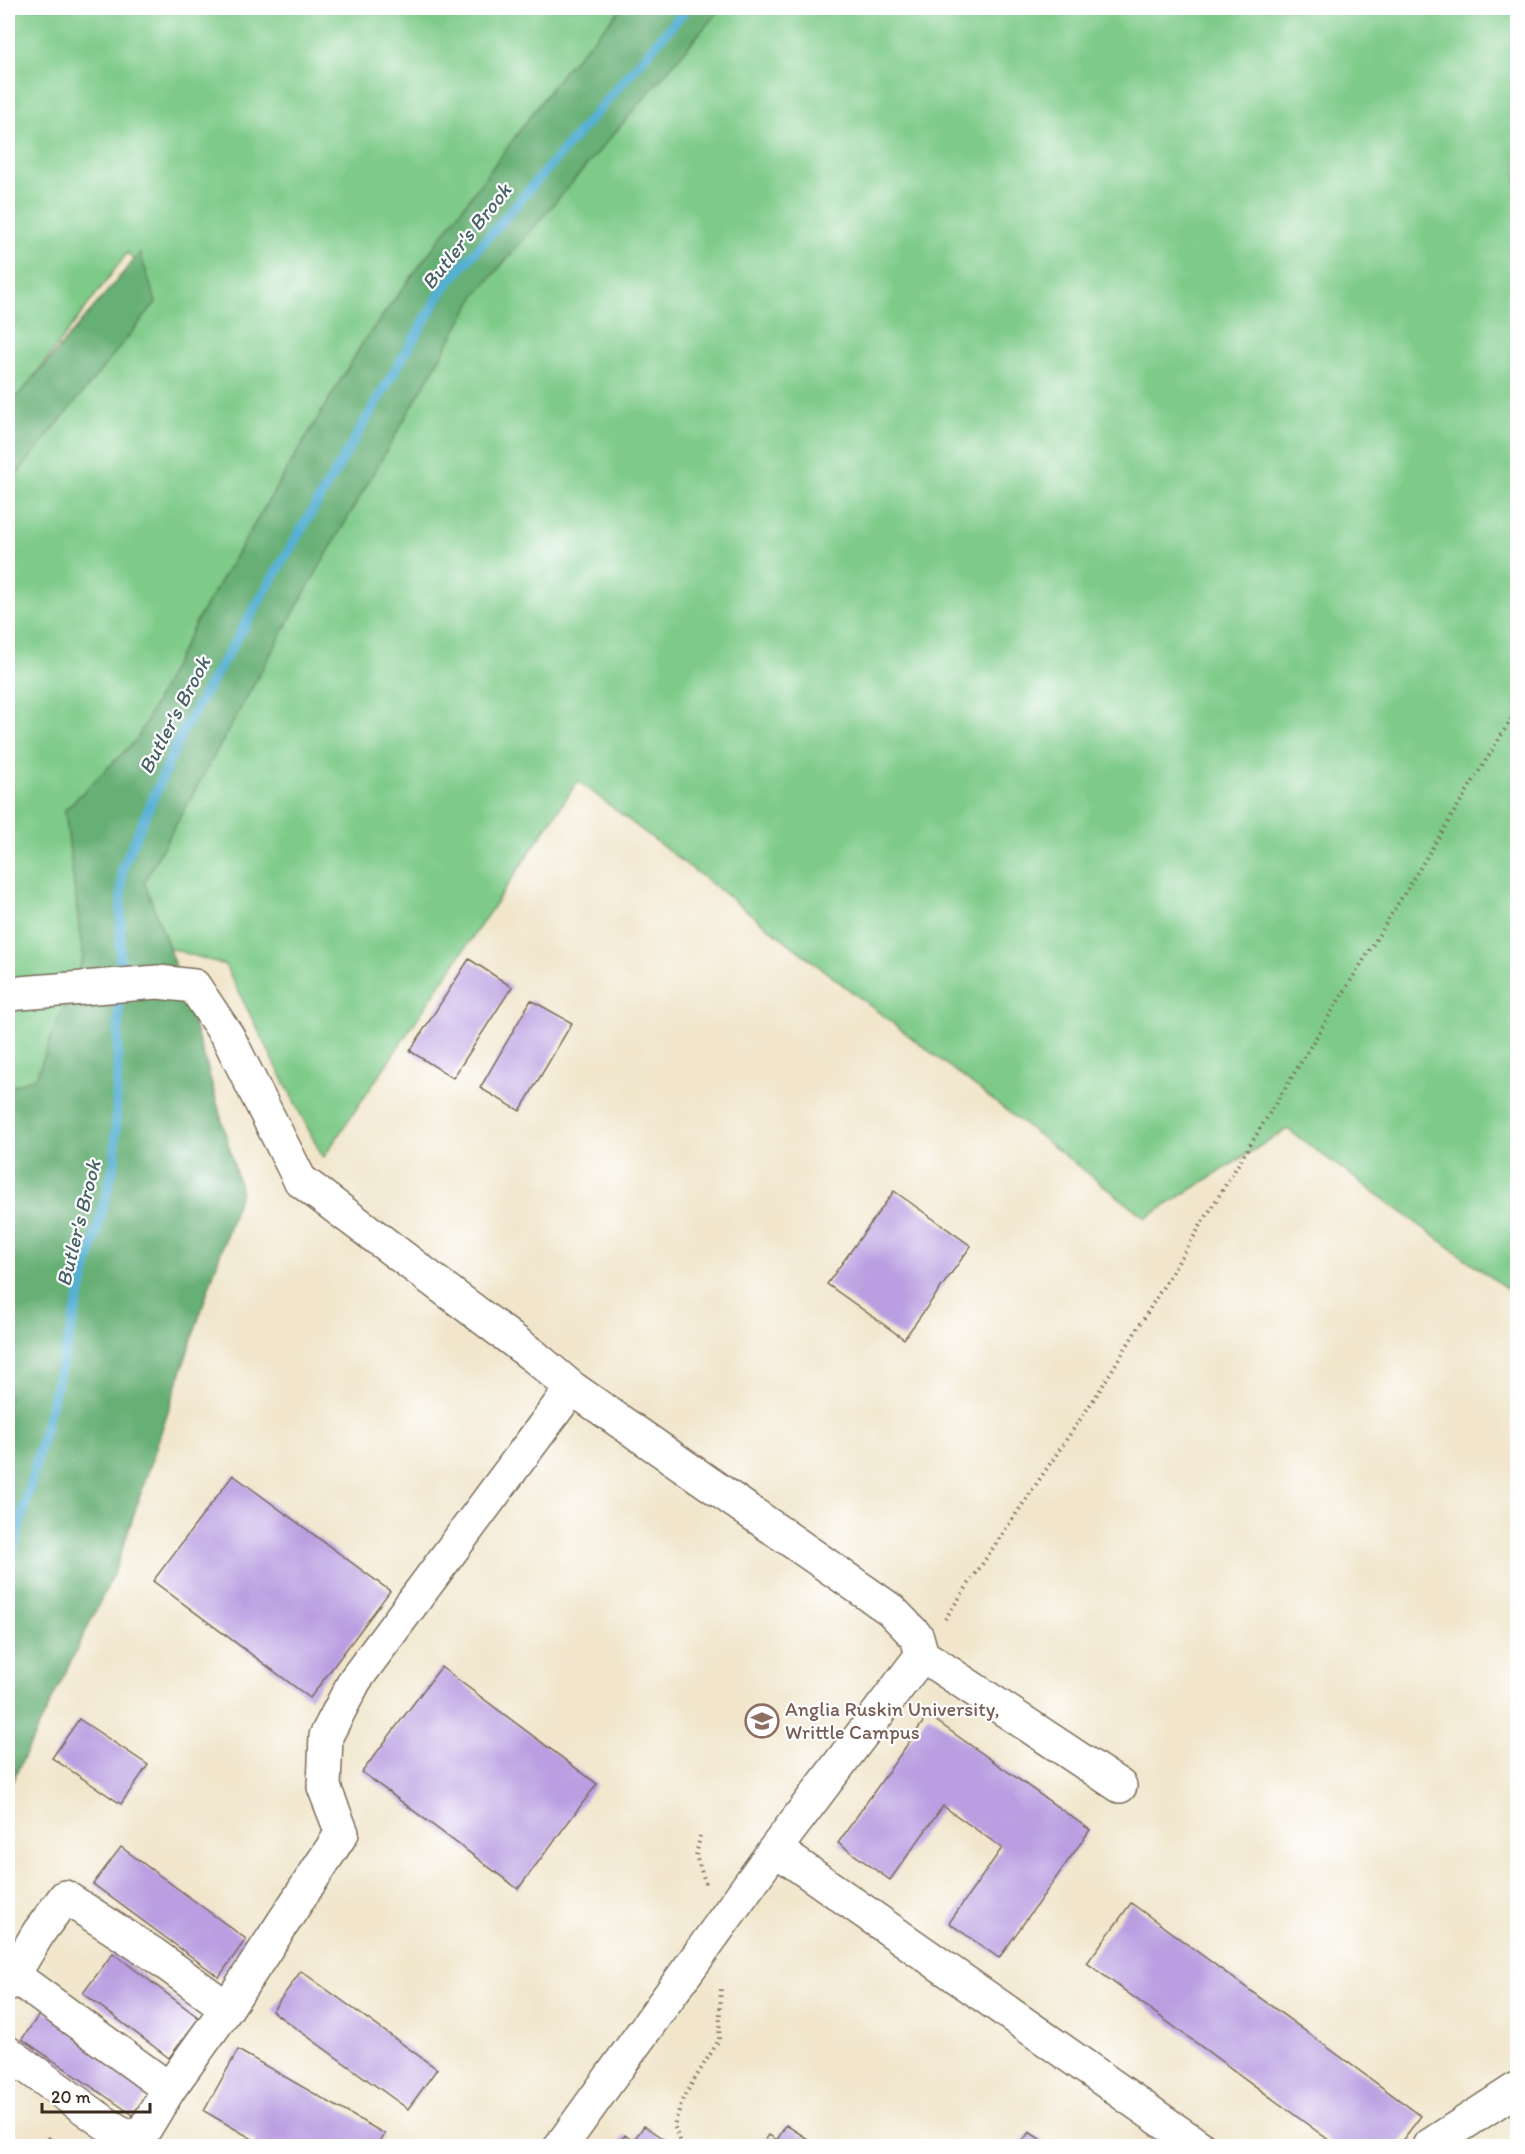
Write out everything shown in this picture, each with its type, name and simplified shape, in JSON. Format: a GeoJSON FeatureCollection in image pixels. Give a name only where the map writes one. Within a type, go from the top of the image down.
{"type":"FeatureCollection","features":[{"type":"Feature","properties":{"kind":"lane"},"geometry":{"type":"LineString","coordinates":[[8,994],[158,982],[194,986],[228,1037],[300,1179],[535,1357],[572,1388],[891,1610],[917,1637],[922,1655],[1120,1786]]}},
{"type":"Feature","properties":{"kind":"lane"},"geometry":{"type":"LineString","coordinates":[[8,2053],[138,2144],[169,2089],[227,2008],[342,1833],[324,1787],[326,1736],[355,1680],[572,1388]]}},
{"type":"Feature","properties":{"kind":"lane"},"geometry":{"type":"LineString","coordinates":[[561,2146],[775,1849],[922,1655]]}},
{"type":"Feature","properties":{"kind":"lane"},"geometry":{"type":"LineString","coordinates":[[775,1849],[1198,2146]]}},
{"type":"Feature","properties":{"kind":"lane"},"geometry":{"type":"LineString","coordinates":[[169,2089],[10,1979],[39,1932],[65,1897],[153,1954],[227,2008]]}},
{"type":"Feature","properties":{"kind":"lane"},"geometry":{"type":"LineString","coordinates":[[1430,2146],[1518,2088]]}},
{"type":"Feature","properties":{"kind":"path"},"geometry":{"type":"LineString","coordinates":[[922,1655],[950,1610],[1098,1393],[1518,708]]}},
{"type":"Feature","properties":{"kind":"green space"},"geometry":{"type":"Polygon","coordinates":[[[8,8],[622,8],[564,71],[364,341],[196,622],[137,739],[65,810],[83,958],[36,1078],[8,1088],[8,484],[156,302],[128,252],[26,387],[8,405],[8,8]]]}},
{"type":"Feature","properties":{"kind":"green space"},"geometry":{"type":"Polygon","coordinates":[[[622,8],[721,8],[476,295],[305,592],[144,882],[169,948],[207,1066],[241,1191],[115,1571],[8,1790],[8,1088],[36,1077],[83,958],[65,810],[137,739],[196,622],[364,341],[564,71],[622,8]]]}},
{"type":"Feature","properties":{"kind":"green space"},"geometry":{"type":"Polygon","coordinates":[[[721,8],[1517,8],[1517,1296],[1287,1129],[1146,1218],[578,781],[323,1158],[225,965],[169,948],[144,882],[305,592],[476,295],[721,8]]]}},
{"type":"Feature","properties":{"kind":"green space"},"geometry":{"type":"Polygon","coordinates":[[[140,253],[156,302],[8,485],[8,405],[140,253]]]}},
{"type":"Feature","properties":{"kind":"building"},"geometry":{"type":"Polygon","coordinates":[[[469,959],[512,987],[453,1078],[410,1051],[469,959]]]}},
{"type":"Feature","properties":{"kind":"building"},"geometry":{"type":"Polygon","coordinates":[[[531,1000],[572,1023],[520,1111],[480,1088],[531,1000]]]}},
{"type":"Feature","properties":{"kind":"building"},"geometry":{"type":"Polygon","coordinates":[[[894,1191],[971,1246],[904,1339],[827,1284],[894,1191]]]}},
{"type":"Feature","properties":{"kind":"building"},"geometry":{"type":"Polygon","coordinates":[[[233,1475],[390,1591],[310,1698],[153,1581],[233,1475]]]}},
{"type":"Feature","properties":{"kind":"building"},"geometry":{"type":"Polygon","coordinates":[[[441,1667],[597,1784],[518,1889],[362,1772],[441,1667]]]}},
{"type":"Feature","properties":{"kind":"building"},"geometry":{"type":"Polygon","coordinates":[[[928,1715],[1090,1830],[999,1958],[949,1923],[1002,1848],[943,1806],[890,1880],[838,1843],[928,1715]]]}},
{"type":"Feature","properties":{"kind":"building"},"geometry":{"type":"Polygon","coordinates":[[[79,1719],[148,1765],[121,1804],[52,1758],[79,1719]]]}},
{"type":"Feature","properties":{"kind":"building"},"geometry":{"type":"Polygon","coordinates":[[[121,1847],[246,1939],[219,1977],[93,1884],[121,1847]]]}},
{"type":"Feature","properties":{"kind":"building"},"geometry":{"type":"Polygon","coordinates":[[[1131,1903],[1421,2116],[1398,2146],[1337,2146],[1087,1963],[1131,1903]]]}},
{"type":"Feature","properties":{"kind":"building"},"geometry":{"type":"Polygon","coordinates":[[[113,1953],[199,2018],[169,2058],[83,1993],[113,1953]]]}},
{"type":"Feature","properties":{"kind":"building"},"geometry":{"type":"Polygon","coordinates":[[[301,1971],[437,2069],[408,2109],[272,2011],[301,1971]]]}},
{"type":"Feature","properties":{"kind":"building"},"geometry":{"type":"Polygon","coordinates":[[[43,2009],[153,2085],[133,2115],[22,2039],[43,2009]]]}},
{"type":"Feature","properties":{"kind":"building"},"geometry":{"type":"Polygon","coordinates":[[[238,2050],[385,2134],[378,2146],[253,2146],[256,2141],[204,2111],[238,2050]]]}},
{"type":"Feature","properties":{"kind":"building"},"geometry":{"type":"Polygon","coordinates":[[[786,2125],[819,2146],[761,2146],[769,2135],[777,2140],[786,2125]]]}},
{"type":"Feature","properties":{"kind":"building"},"geometry":{"type":"Polygon","coordinates":[[[644,2126],[674,2146],[617,2146],[625,2135],[633,2141],[644,2126]]]}},
{"type":"Feature","properties":{"kind":"building"},"geometry":{"type":"Polygon","coordinates":[[[1029,2132],[1051,2146],[1019,2146],[1029,2132]]]}},
{"type":"Feature","properties":{"kind":"building"},"geometry":{"type":"Polygon","coordinates":[[[49,2137],[59,2146],[40,2146],[49,2137]]]}},
{"type":"Feature","properties":{"kind":"waterway","name":"Butler's Brook"},"geometry":{"type":"LineString","coordinates":[[8,1570],[115,1161],[122,869],[183,730],[443,289],[687,8]]}},
{"type":"Feature","properties":{"kind":"place","name":"Anglia Ruskin University, Writtle Campus"},"geometry":{"type":"Point","coordinates":[762,1721]}}]}
